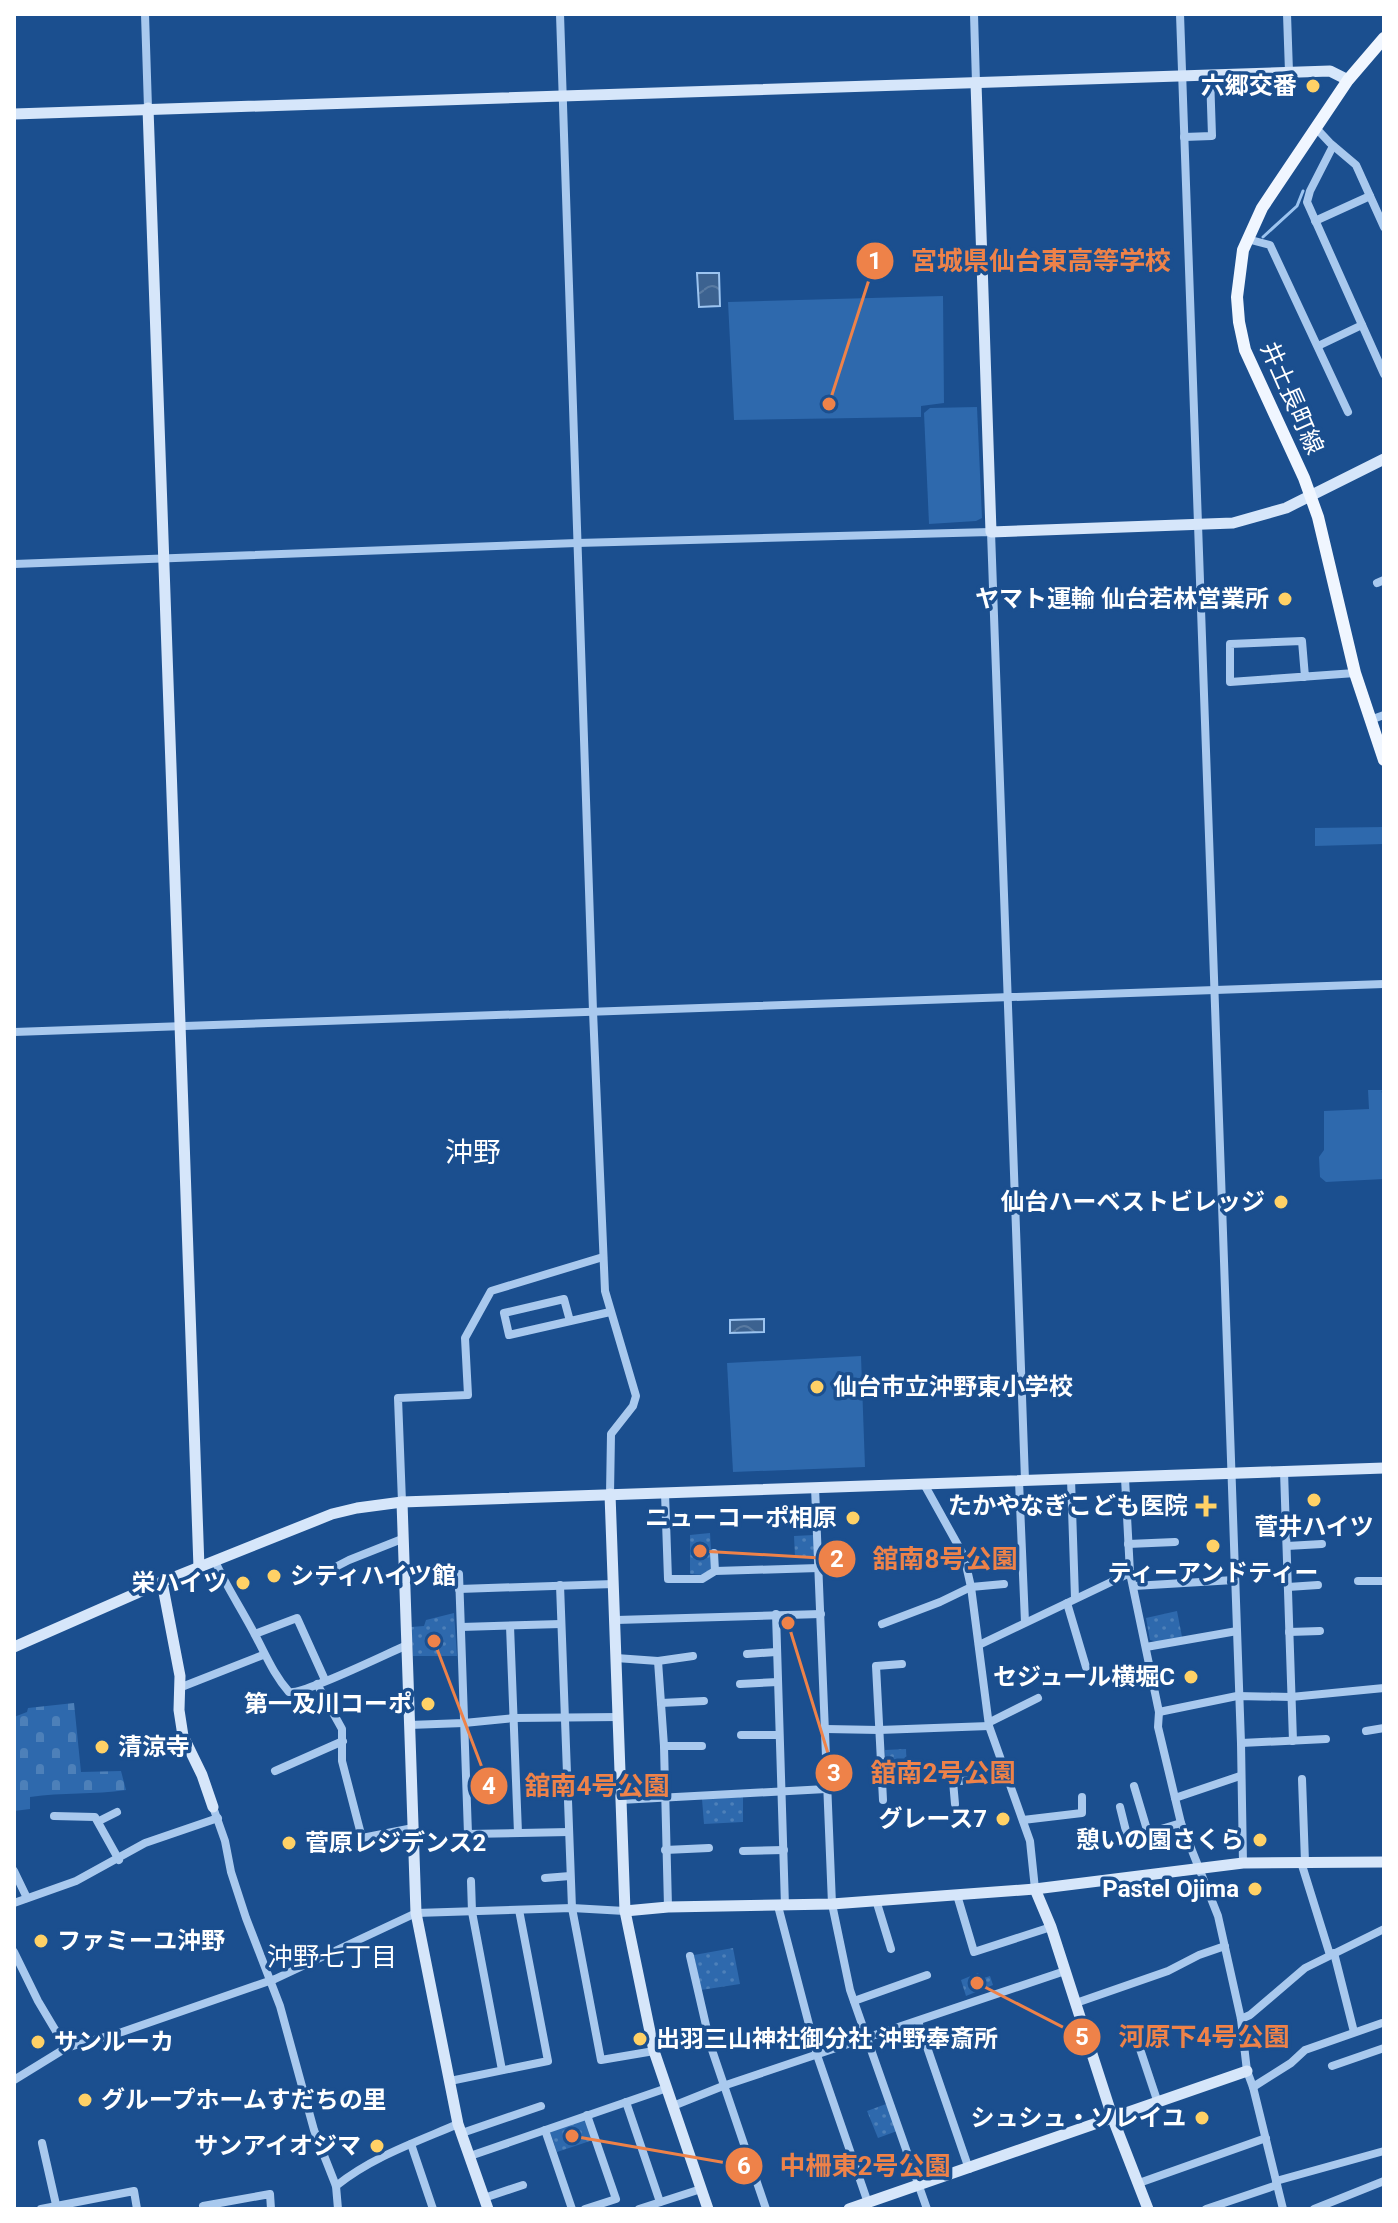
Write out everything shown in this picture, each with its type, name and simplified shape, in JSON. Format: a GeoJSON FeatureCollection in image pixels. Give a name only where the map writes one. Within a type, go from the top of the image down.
{"type":"FeatureCollection","features":[{"type":"Feature","properties":{"kind":"main road","name":"井土長町線"},"geometry":{"type":"LineString","coordinates":[[1384,38],[1348,80],[1262,208],[1247,239],[1238,280],[1237,310],[1245,350],[1311,494],[1355,673],[1384,760]]}},
{"type":"Feature","properties":{"kind":"street"},"geometry":{"type":"LineString","coordinates":[[145,14],[199,1568]]}},
{"type":"Feature","properties":{"kind":"street"},"geometry":{"type":"LineString","coordinates":[[560,14],[603,1257],[605,1291],[636,1396],[633,1406],[611,1434],[610,1494],[625,1911],[654,2051],[708,2209]]}},
{"type":"Feature","properties":{"kind":"street"},"geometry":{"type":"LineString","coordinates":[[974,14],[1025,1622]]}},
{"type":"Feature","properties":{"kind":"street"},"geometry":{"type":"LineString","coordinates":[[1180,14],[1243,1863]]}},
{"type":"Feature","properties":{"kind":"street"},"geometry":{"type":"LineString","coordinates":[[1287,14],[1289,72]]}},
{"type":"Feature","properties":{"kind":"street"},"geometry":{"type":"LineString","coordinates":[[14,114],[1289,72],[1330,71],[1348,80]]}},
{"type":"Feature","properties":{"kind":"street"},"geometry":{"type":"LineString","coordinates":[[1184,137],[1212,136],[1210,75]]}},
{"type":"Feature","properties":{"kind":"street"},"geometry":{"type":"LineString","coordinates":[[1315,127],[1356,165],[1384,227]]}},
{"type":"Feature","properties":{"kind":"street"},"geometry":{"type":"LineString","coordinates":[[1333,146],[1307,202],[1362,325],[1381,358],[1384,374]]}},
{"type":"Feature","properties":{"kind":"street"},"geometry":{"type":"LineString","coordinates":[[1315,221],[1370,196]]}},
{"type":"Feature","properties":{"kind":"street"},"geometry":{"type":"LineString","coordinates":[[1247,239],[1270,245],[1348,412]]}},
{"type":"Feature","properties":{"kind":"street"},"geometry":{"type":"LineString","coordinates":[[1318,346],[1362,325]]}},
{"type":"Feature","properties":{"kind":"street"},"geometry":{"type":"LineString","coordinates":[[14,564],[577,543],[1198,526],[1247,520],[1286,508],[1384,459]]}},
{"type":"Feature","properties":{"kind":"street"},"geometry":{"type":"LineString","coordinates":[[1305,677],[1302,641],[1230,644],[1230,682],[1305,677],[1355,673]]}},
{"type":"Feature","properties":{"kind":"street"},"geometry":{"type":"LineString","coordinates":[[1370,720],[1384,715]]}},
{"type":"Feature","properties":{"kind":"street"},"geometry":{"type":"LineString","coordinates":[[14,1032],[1384,984]]}},
{"type":"Feature","properties":{"kind":"street"},"geometry":{"type":"LineString","coordinates":[[523,2185],[486,2204],[460,2128],[416,1913],[398,1398],[468,1395],[465,1338],[491,1291],[603,1257]]}},
{"type":"Feature","properties":{"kind":"street"},"geometry":{"type":"LineString","coordinates":[[570,1321],[564,1299],[504,1313],[509,1335],[610,1312]]}},
{"type":"Feature","properties":{"kind":"street"},"geometry":{"type":"LineString","coordinates":[[14,1647],[162,1582],[332,1514],[402,1502],[1384,1468]]}},
{"type":"Feature","properties":{"kind":"street"},"geometry":{"type":"LineString","coordinates":[[1284,1471],[1293,1741]]}},
{"type":"Feature","properties":{"kind":"street"},"geometry":{"type":"LineString","coordinates":[[1125,1478],[1130,1573],[1159,1712],[1158,1727],[1181,1823],[1218,1916],[1241,2019],[1247,2071],[1283,2209]]}},
{"type":"Feature","properties":{"kind":"street"},"geometry":{"type":"LineString","coordinates":[[1071,1479],[1071,1600],[1086,1667]]}},
{"type":"Feature","properties":{"kind":"street"},"geometry":{"type":"LineString","coordinates":[[924,1484],[964,1556],[989,1724],[1030,1841],[1035,1889],[1051,1927],[1113,2119],[1148,2209]]}},
{"type":"Feature","properties":{"kind":"street"},"geometry":{"type":"LineString","coordinates":[[815,1487],[832,1904],[854,2001],[927,2209]]}},
{"type":"Feature","properties":{"kind":"street"},"geometry":{"type":"LineString","coordinates":[[665,1493],[668,1579],[702,1579],[715,1571],[819,1568]]}},
{"type":"Feature","properties":{"kind":"street"},"geometry":{"type":"LineString","coordinates":[[320,1575],[402,1539]]}},
{"type":"Feature","properties":{"kind":"street"},"geometry":{"type":"LineString","coordinates":[[1128,1544],[1175,1542]]}},
{"type":"Feature","properties":{"kind":"street"},"geometry":{"type":"LineString","coordinates":[[1287,1546],[1322,1544]]}},
{"type":"Feature","properties":{"kind":"street"},"geometry":{"type":"LineString","coordinates":[[714,1553],[715,1571]]}},
{"type":"Feature","properties":{"kind":"street"},"geometry":{"type":"LineString","coordinates":[[215,1561],[255,1634],[263,1655],[289,1692],[294,1693],[405,1646]]}},
{"type":"Feature","properties":{"kind":"street"},"geometry":{"type":"LineString","coordinates":[[979,1645],[1130,1573]]}},
{"type":"Feature","properties":{"kind":"street"},"geometry":{"type":"LineString","coordinates":[[459,1574],[468,1834],[569,1832]]}},
{"type":"Feature","properties":{"kind":"street"},"geometry":{"type":"LineString","coordinates":[[1134,1586],[1234,1580]]}},
{"type":"Feature","properties":{"kind":"street"},"geometry":{"type":"LineString","coordinates":[[1358,1581],[1384,1581]]}},
{"type":"Feature","properties":{"kind":"street"},"geometry":{"type":"LineString","coordinates":[[162,1582],[180,1676],[183,1736],[216,1813],[242,1907],[272,1980],[314,2130],[336,2186],[338,2209]]}},
{"type":"Feature","properties":{"kind":"street"},"geometry":{"type":"LineString","coordinates":[[459,1589],[614,1584]]}},
{"type":"Feature","properties":{"kind":"street"},"geometry":{"type":"LineString","coordinates":[[882,1624],[971,1587],[1004,1584]]}},
{"type":"Feature","properties":{"kind":"street"},"geometry":{"type":"LineString","coordinates":[[560,1585],[572,1908],[601,2060],[654,2051]]}},
{"type":"Feature","properties":{"kind":"street"},"geometry":{"type":"LineString","coordinates":[[1288,1587],[1318,1585]]}},
{"type":"Feature","properties":{"kind":"street"},"geometry":{"type":"LineString","coordinates":[[776,1614],[784,1850],[782,1906],[817,2055],[868,2203]]}},
{"type":"Feature","properties":{"kind":"street"},"geometry":{"type":"LineString","coordinates":[[616,1620],[821,1614]]}},
{"type":"Feature","properties":{"kind":"street"},"geometry":{"type":"LineString","coordinates":[[255,1634],[297,1618],[340,1724],[342,1761],[362,1838],[413,1828]]}},
{"type":"Feature","properties":{"kind":"street"},"geometry":{"type":"LineString","coordinates":[[461,1627],[561,1624]]}},
{"type":"Feature","properties":{"kind":"street"},"geometry":{"type":"LineString","coordinates":[[510,1626],[518,1833]]}},
{"type":"Feature","properties":{"kind":"street"},"geometry":{"type":"LineString","coordinates":[[1146,1647],[1237,1631]]}},
{"type":"Feature","properties":{"kind":"street"},"geometry":{"type":"LineString","coordinates":[[1289,1632],[1320,1631]]}},
{"type":"Feature","properties":{"kind":"street"},"geometry":{"type":"LineString","coordinates":[[747,1654],[776,1652]]}},
{"type":"Feature","properties":{"kind":"street"},"geometry":{"type":"LineString","coordinates":[[179,1688],[263,1655]]}},
{"type":"Feature","properties":{"kind":"street"},"geometry":{"type":"LineString","coordinates":[[616,1658],[658,1661],[693,1656]]}},
{"type":"Feature","properties":{"kind":"street"},"geometry":{"type":"LineString","coordinates":[[658,1661],[664,1746],[668,1907]]}},
{"type":"Feature","properties":{"kind":"street"},"geometry":{"type":"LineString","coordinates":[[883,1800],[876,1666],[902,1664]]}},
{"type":"Feature","properties":{"kind":"street"},"geometry":{"type":"LineString","coordinates":[[740,1684],[778,1682]]}},
{"type":"Feature","properties":{"kind":"street"},"geometry":{"type":"LineString","coordinates":[[1159,1712],[1237,1696],[1291,1697],[1384,1688]]}},
{"type":"Feature","properties":{"kind":"street"},"geometry":{"type":"LineString","coordinates":[[826,1729],[879,1730],[989,1724],[1038,1698]]}},
{"type":"Feature","properties":{"kind":"street"},"geometry":{"type":"LineString","coordinates":[[661,1703],[704,1701]]}},
{"type":"Feature","properties":{"kind":"street"},"geometry":{"type":"LineString","coordinates":[[409,1725],[514,1718],[619,1717]]}},
{"type":"Feature","properties":{"kind":"street"},"geometry":{"type":"LineString","coordinates":[[1366,1731],[1384,1728]]}},
{"type":"Feature","properties":{"kind":"street"},"geometry":{"type":"LineString","coordinates":[[741,1735],[779,1735]]}},
{"type":"Feature","properties":{"kind":"street"},"geometry":{"type":"LineString","coordinates":[[1241,1743],[1326,1739]]}},
{"type":"Feature","properties":{"kind":"street"},"geometry":{"type":"LineString","coordinates":[[275,1771],[343,1741]]}},
{"type":"Feature","properties":{"kind":"street"},"geometry":{"type":"LineString","coordinates":[[664,1746],[702,1746]]}},
{"type":"Feature","properties":{"kind":"street"},"geometry":{"type":"LineString","coordinates":[[1175,1798],[1240,1776]]}},
{"type":"Feature","properties":{"kind":"street"},"geometry":{"type":"LineString","coordinates":[[1302,1779],[1303,1862],[1354,2032]]}},
{"type":"Feature","properties":{"kind":"street"},"geometry":{"type":"LineString","coordinates":[[955,1804],[953,1781],[1008,1780]]}},
{"type":"Feature","properties":{"kind":"street"},"geometry":{"type":"LineString","coordinates":[[1134,1786],[1148,1833]]}},
{"type":"Feature","properties":{"kind":"street"},"geometry":{"type":"LineString","coordinates":[[620,1800],[826,1789]]}},
{"type":"Feature","properties":{"kind":"street"},"geometry":{"type":"LineString","coordinates":[[1023,1820],[1082,1813],[1082,1797]]}},
{"type":"Feature","properties":{"kind":"street"},"geometry":{"type":"LineString","coordinates":[[1120,1807],[1128,1839],[1181,1823]]}},
{"type":"Feature","properties":{"kind":"street"},"geometry":{"type":"LineString","coordinates":[[99,1821],[117,1812]]}},
{"type":"Feature","properties":{"kind":"street"},"geometry":{"type":"LineString","coordinates":[[14,1903],[76,1881],[145,1843],[216,1813]]}},
{"type":"Feature","properties":{"kind":"street"},"geometry":{"type":"LineString","coordinates":[[54,1816],[95,1817],[119,1860]]}},
{"type":"Feature","properties":{"kind":"street"},"geometry":{"type":"LineString","coordinates":[[665,1850],[709,1848]]}},
{"type":"Feature","properties":{"kind":"street"},"geometry":{"type":"LineString","coordinates":[[743,1851],[784,1850]]}},
{"type":"Feature","properties":{"kind":"street"},"geometry":{"type":"LineString","coordinates":[[14,2080],[66,2048],[272,1980],[416,1913],[572,1908],[625,1911],[668,1907],[832,1904],[1035,1889],[1243,1863],[1384,1862]]}},
{"type":"Feature","properties":{"kind":"street"},"geometry":{"type":"LineString","coordinates":[[14,1871],[27,1898]]}},
{"type":"Feature","properties":{"kind":"street"},"geometry":{"type":"LineString","coordinates":[[545,1878],[570,1876]]}},
{"type":"Feature","properties":{"kind":"street"},"geometry":{"type":"LineString","coordinates":[[471,1881],[472,1912],[502,2070]]}},
{"type":"Feature","properties":{"kind":"street"},"geometry":{"type":"LineString","coordinates":[[957,1895],[974,1952],[1051,1927]]}},
{"type":"Feature","properties":{"kind":"street"},"geometry":{"type":"LineString","coordinates":[[876,1900],[891,1949]]}},
{"type":"Feature","properties":{"kind":"street"},"geometry":{"type":"LineString","coordinates":[[450,2081],[548,2061],[519,1910]]}},
{"type":"Feature","properties":{"kind":"street"},"geometry":{"type":"LineString","coordinates":[[1241,2019],[1259,2008],[1305,1968],[1384,1929]]}},
{"type":"Feature","properties":{"kind":"street"},"geometry":{"type":"LineString","coordinates":[[1076,2003],[1168,1971],[1225,1946]]}},
{"type":"Feature","properties":{"kind":"street"},"geometry":{"type":"LineString","coordinates":[[14,1952],[66,2048]]}},
{"type":"Feature","properties":{"kind":"street"},"geometry":{"type":"LineString","coordinates":[[690,1956],[705,2028],[766,2209]]}},
{"type":"Feature","properties":{"kind":"street"},"geometry":{"type":"LineString","coordinates":[[673,2106],[723,2086],[1065,1971]]}},
{"type":"Feature","properties":{"kind":"street"},"geometry":{"type":"LineString","coordinates":[[854,2001],[927,1975]]}},
{"type":"Feature","properties":{"kind":"street"},"geometry":{"type":"LineString","coordinates":[[918,2021],[969,2169]]}},
{"type":"Feature","properties":{"kind":"street"},"geometry":{"type":"LineString","coordinates":[[1253,2087],[1291,2063],[1305,2050],[1382,2023]]}},
{"type":"Feature","properties":{"kind":"street"},"geometry":{"type":"LineString","coordinates":[[1133,2028],[1158,2103]]}},
{"type":"Feature","properties":{"kind":"street"},"geometry":{"type":"LineString","coordinates":[[1332,2066],[1384,2049]]}},
{"type":"Feature","properties":{"kind":"street"},"geometry":{"type":"LineString","coordinates":[[849,2209],[1247,2071]]}},
{"type":"Feature","properties":{"kind":"street"},"geometry":{"type":"LineString","coordinates":[[470,2156],[667,2088]]}},
{"type":"Feature","properties":{"kind":"street"},"geometry":{"type":"LineString","coordinates":[[626,2102],[660,2202]]}},
{"type":"Feature","properties":{"kind":"street"},"geometry":{"type":"LineString","coordinates":[[336,2186],[353,2173],[411,2144],[541,2106]]}},
{"type":"Feature","properties":{"kind":"street"},"geometry":{"type":"LineString","coordinates":[[587,2115],[619,2209]]}},
{"type":"Feature","properties":{"kind":"street"},"geometry":{"type":"LineString","coordinates":[[545,2130],[572,2209]]}},
{"type":"Feature","properties":{"kind":"street"},"geometry":{"type":"LineString","coordinates":[[1139,2183],[1266,2138]]}},
{"type":"Feature","properties":{"kind":"street"},"geometry":{"type":"LineString","coordinates":[[42,2143],[57,2208]]}},
{"type":"Feature","properties":{"kind":"street"},"geometry":{"type":"LineString","coordinates":[[411,2144],[433,2209]]}},
{"type":"Feature","properties":{"kind":"street"},"geometry":{"type":"LineString","coordinates":[[1206,2209],[1276,2183],[1384,2151]]}},
{"type":"Feature","properties":{"kind":"street"},"geometry":{"type":"LineString","coordinates":[[1314,2209],[1384,2181]]}},
{"type":"Feature","properties":{"kind":"street"},"geometry":{"type":"LineString","coordinates":[[639,2209],[701,2189]]}},
{"type":"Feature","properties":{"kind":"street"},"geometry":{"type":"LineString","coordinates":[[41,2209],[134,2191],[137,2209]]}},
{"type":"Feature","properties":{"kind":"street"},"geometry":{"type":"LineString","coordinates":[[204,2209],[203,2206],[270,2194],[271,2209]]}},
{"type":"Feature","properties":{"kind":"street"},"geometry":{"type":"LineString","coordinates":[[585,2209],[616,2199]]}},
{"type":"Feature","properties":{"kind":"green space"},"geometry":{"type":"Polygon","coordinates":[[[943,296],[944,403],[921,406],[921,417],[734,420],[728,302],[943,296]]]}},
{"type":"Feature","properties":{"kind":"green space"},"geometry":{"type":"Polygon","coordinates":[[[977,407],[982,518],[929,524],[924,413],[930,408],[977,407]]]}},
{"type":"Feature","properties":{"kind":"green space"},"geometry":{"type":"Polygon","coordinates":[[[1384,827],[1384,844],[1315,846],[1315,828],[1384,827]]]}},
{"type":"Feature","properties":{"kind":"green space"},"geometry":{"type":"Polygon","coordinates":[[[1368,1090],[1384,1090],[1381,1092],[1384,1093],[1384,1179],[1326,1182],[1320,1177],[1319,1157],[1324,1150],[1324,1111],[1369,1109],[1368,1090]]]}},
{"type":"Feature","properties":{"kind":"green space"},"geometry":{"type":"Polygon","coordinates":[[[861,1356],[865,1467],[733,1472],[727,1363],[861,1356]]]}},
{"type":"Feature","properties":{"kind":"green space"},"geometry":{"type":"Polygon","coordinates":[[[710,1533],[712,1568],[702,1575],[690,1574],[690,1535],[710,1533]]]}},
{"type":"Feature","properties":{"kind":"green space"},"geometry":{"type":"Polygon","coordinates":[[[814,1535],[815,1554],[810,1558],[795,1557],[794,1536],[814,1535]]]}},
{"type":"Feature","properties":{"kind":"green space"},"geometry":{"type":"Polygon","coordinates":[[[1177,1611],[1182,1637],[1158,1642],[1150,1640],[1146,1618],[1177,1611]]]}},
{"type":"Feature","properties":{"kind":"green space"},"geometry":{"type":"Polygon","coordinates":[[[454,1613],[457,1656],[413,1656],[411,1627],[424,1626],[426,1620],[454,1613]]]}},
{"type":"Feature","properties":{"kind":"green space"},"geometry":{"type":"Polygon","coordinates":[[[74,1703],[81,1772],[121,1771],[126,1790],[30,1797],[30,1809],[14,1811],[14,1717],[27,1712],[28,1708],[74,1703]]]}},
{"type":"Feature","properties":{"kind":"green space"},"geometry":{"type":"Polygon","coordinates":[[[906,1749],[907,1776],[886,1777],[885,1750],[906,1749]]]}},
{"type":"Feature","properties":{"kind":"green space"},"geometry":{"type":"Polygon","coordinates":[[[743,1797],[743,1822],[704,1824],[702,1799],[743,1797]]]}},
{"type":"Feature","properties":{"kind":"green space"},"geometry":{"type":"Polygon","coordinates":[[[733,1948],[740,1984],[701,1990],[694,1955],[733,1948]]]}},
{"type":"Feature","properties":{"kind":"green space"},"geometry":{"type":"Polygon","coordinates":[[[978,1973],[981,1979],[990,1976],[993,1985],[966,1996],[961,1980],[978,1973]]]}},
{"type":"Feature","properties":{"kind":"green space"},"geometry":{"type":"Polygon","coordinates":[[[886,2104],[897,2131],[878,2138],[867,2111],[886,2104]]]}},
{"type":"Feature","properties":{"kind":"green space"},"geometry":{"type":"Polygon","coordinates":[[[585,2119],[593,2140],[557,2152],[550,2132],[585,2119]]]}},
{"type":"Feature","properties":{"kind":"water"},"geometry":{"type":"Polygon","coordinates":[[[697,273],[719,273],[720,306],[699,307],[697,273]]]}},
{"type":"Feature","properties":{"kind":"water"},"geometry":{"type":"Polygon","coordinates":[[[764,1319],[764,1332],[730,1333],[730,1320],[764,1319]]]}},
{"type":"Feature","properties":{"kind":"waterway"},"geometry":{"type":"LineString","coordinates":[[1263,237],[1297,206],[1303,191]]}},
{"type":"Feature","properties":{"kind":"place","name":"六郷交番"},"geometry":{"type":"Point","coordinates":[1313,86]}},
{"type":"Feature","properties":{"kind":"place","name":"宮城県仙台東高等学校"},"geometry":{"type":"Point","coordinates":[829,404]}},
{"type":"Feature","properties":{"kind":"place","name":"ヤマト運輸 仙台若林営業所"},"geometry":{"type":"Point","coordinates":[1285,599]}},
{"type":"Feature","properties":{"kind":"place","name":"仙台ハーベストビレッジ"},"geometry":{"type":"Point","coordinates":[1281,1202]}},
{"type":"Feature","properties":{"kind":"place","name":"仙台市立沖野東小学校"},"geometry":{"type":"Point","coordinates":[817,1387]}},
{"type":"Feature","properties":{"kind":"place","name":"菅井ハイツ"},"geometry":{"type":"Point","coordinates":[1314,1500]}},
{"type":"Feature","properties":{"kind":"place","name":"たかやなぎこども医院"},"geometry":{"type":"Point","coordinates":[1206,1506]}},
{"type":"Feature","properties":{"kind":"place","name":"ニューコーポ相原"},"geometry":{"type":"Point","coordinates":[853,1518]}},
{"type":"Feature","properties":{"kind":"place","name":"ティーアンドティー"},"geometry":{"type":"Point","coordinates":[1213,1546]}},
{"type":"Feature","properties":{"kind":"place","name":"舘南8号公園"},"geometry":{"type":"Point","coordinates":[700,1551]}},
{"type":"Feature","properties":{"kind":"place","name":"シティハイツ館"},"geometry":{"type":"Point","coordinates":[274,1576]}},
{"type":"Feature","properties":{"kind":"place","name":"栄ハイツ"},"geometry":{"type":"Point","coordinates":[243,1583]}},
{"type":"Feature","properties":{"kind":"place","name":"舘南2号公園"},"geometry":{"type":"Point","coordinates":[788,1623]}},
{"type":"Feature","properties":{"kind":"place","name":"舘南4号公園"},"geometry":{"type":"Point","coordinates":[434,1641]}},
{"type":"Feature","properties":{"kind":"place","name":"セジュール横堀C"},"geometry":{"type":"Point","coordinates":[1191,1677]}},
{"type":"Feature","properties":{"kind":"place","name":"第一及川コーポ"},"geometry":{"type":"Point","coordinates":[428,1704]}},
{"type":"Feature","properties":{"kind":"place","name":"清涼寺"},"geometry":{"type":"Point","coordinates":[102,1747]}},
{"type":"Feature","properties":{"kind":"place","name":"グレース7"},"geometry":{"type":"Point","coordinates":[1003,1819]}},
{"type":"Feature","properties":{"kind":"place","name":"憩いの園さくら"},"geometry":{"type":"Point","coordinates":[1260,1840]}},
{"type":"Feature","properties":{"kind":"place","name":"菅原レジデンス2"},"geometry":{"type":"Point","coordinates":[289,1843]}},
{"type":"Feature","properties":{"kind":"place","name":"Pastel Ojima"},"geometry":{"type":"Point","coordinates":[1255,1889]}},
{"type":"Feature","properties":{"kind":"place","name":"ファミーユ沖野"},"geometry":{"type":"Point","coordinates":[41,1941]}},
{"type":"Feature","properties":{"kind":"place","name":"河原下4号公園"},"geometry":{"type":"Point","coordinates":[977,1983]}},
{"type":"Feature","properties":{"kind":"place","name":"出羽三山神社御分社 沖野奉斎所"},"geometry":{"type":"Point","coordinates":[640,2039]}},
{"type":"Feature","properties":{"kind":"place","name":"サンルーカ"},"geometry":{"type":"Point","coordinates":[38,2042]}},
{"type":"Feature","properties":{"kind":"place","name":"グループホームすだちの里"},"geometry":{"type":"Point","coordinates":[85,2100]}},
{"type":"Feature","properties":{"kind":"place","name":"シュシュ・ソレイユ"},"geometry":{"type":"Point","coordinates":[1202,2118]}},
{"type":"Feature","properties":{"kind":"place","name":"中柵東2号公園"},"geometry":{"type":"Point","coordinates":[572,2136]}},
{"type":"Feature","properties":{"kind":"place","name":"サンアイオジマ"},"geometry":{"type":"Point","coordinates":[377,2146]}},
{"type":"Feature","properties":{"kind":"district","name":"沖野"},"geometry":{"type":"Point","coordinates":[473,1152]}},
{"type":"Feature","properties":{"kind":"district","name":"沖野七丁目"},"geometry":{"type":"Point","coordinates":[332,1957]}}]}
